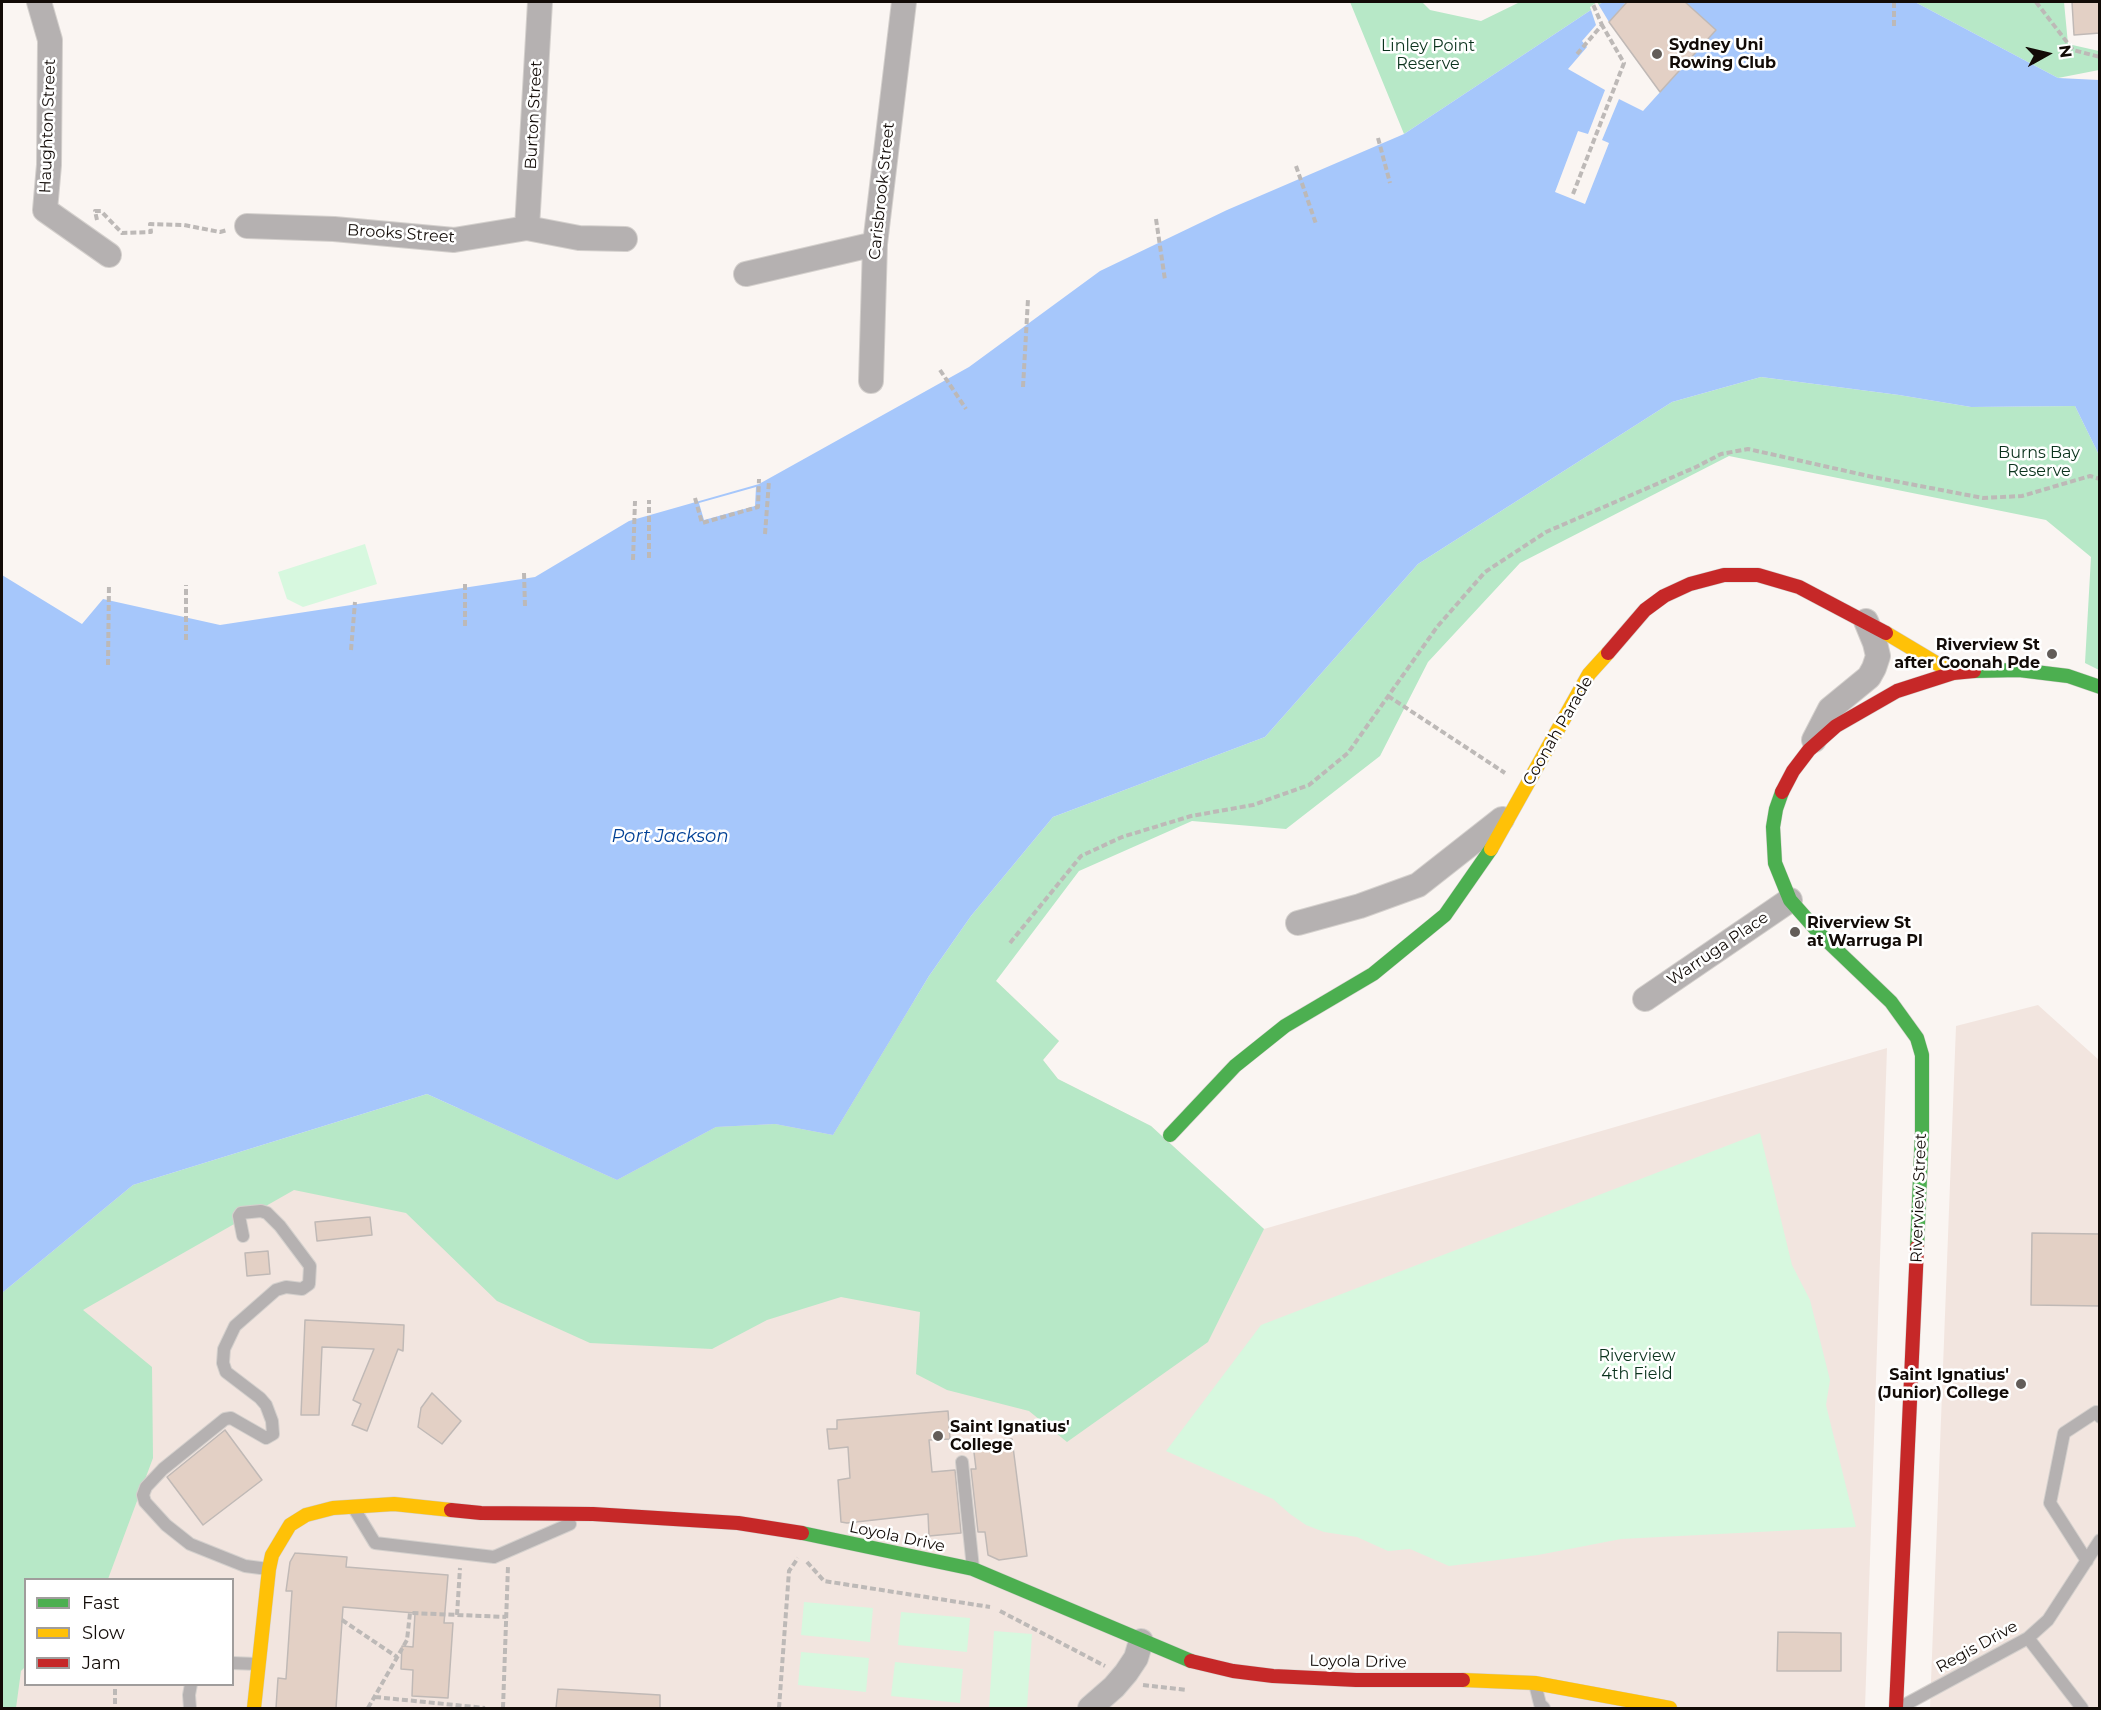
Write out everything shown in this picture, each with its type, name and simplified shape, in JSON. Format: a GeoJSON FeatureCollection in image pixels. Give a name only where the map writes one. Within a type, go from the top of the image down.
{"type":"FeatureCollection","features":[{"type":"Feature","properties":{"kind":"street","name":"Haughton Street"},"geometry":{"type":"LineString","coordinates":[[39,2],[50,40],[49,165],[45,210],[109,255]]}},
{"type":"Feature","properties":{"kind":"street","name":"Burton Street"},"geometry":{"type":"LineString","coordinates":[[527,228],[540,2]]}},
{"type":"Feature","properties":{"kind":"street","name":"Carisbrook Street"},"geometry":{"type":"LineString","coordinates":[[871,381],[875,244],[904,2]]}},
{"type":"Feature","properties":{"kind":"street","name":"Brooks Street"},"geometry":{"type":"LineString","coordinates":[[247,226],[334,229],[454,240],[527,228],[579,238],[625,239]]}},
{"type":"Feature","properties":{"kind":"street"},"geometry":{"type":"LineString","coordinates":[[746,274],[875,244]]}},
{"type":"Feature","properties":{"kind":"street","name":"Coonah Parade"},"geometry":{"type":"LineString","coordinates":[[1170,1135],[1235,1066],[1285,1026],[1373,974],[1445,915],[1487,856],[1589,674],[1645,610],[1664,596],[1690,584],[1724,575],[1758,575],[1799,587],[1866,621],[1953,673]]}},
{"type":"Feature","properties":{"kind":"street","name":"Riverview Street"},"geometry":{"type":"LineString","coordinates":[[1866,621],[1878,656],[1874,668],[1869,677],[1830,709],[1809,750],[1783,789],[1773,827],[1775,863],[1790,900],[1820,934],[1891,1002],[1917,1038],[1922,1055],[1922,1144],[1897,1708]]}},
{"type":"Feature","properties":{"kind":"street","name":"Riverview Street"},"geometry":{"type":"LineString","coordinates":[[1809,750],[1836,726],[1880,700],[1898,691],[1953,673],[2019,670],[2068,676],[2100,687]]}},
{"type":"Feature","properties":{"kind":"street","name":"Coonah Parade"},"geometry":{"type":"LineString","coordinates":[[1298,923],[1360,906],[1419,885],[1511,812]]}},
{"type":"Feature","properties":{"kind":"street","name":"Warruga Place"},"geometry":{"type":"LineString","coordinates":[[1645,999],[1790,900]]}},
{"type":"Feature","properties":{"kind":"street","name":"Loyola Drive"},"geometry":{"type":"LineString","coordinates":[[254,1708],[269,1569],[272,1555],[290,1525],[306,1515],[333,1508],[394,1504],[481,1513],[593,1514],[738,1523],[792,1531],[973,1569],[1190,1661],[1233,1671],[1274,1676],[1356,1680],[1448,1679],[1535,1683],[1609,1703],[1670,1708]]}},
{"type":"Feature","properties":{"kind":"street"},"geometry":{"type":"LineString","coordinates":[[1090,1708],[1126,1673],[1136,1658],[1142,1641]]}},
{"type":"Feature","properties":{"kind":"lane"},"geometry":{"type":"LineString","coordinates":[[243,1236],[239,1215],[241,1213],[261,1211],[267,1213],[280,1226],[310,1266],[309,1284],[303,1289],[286,1287],[276,1290],[235,1326],[224,1349],[223,1364],[226,1371],[260,1398],[269,1412],[273,1434],[266,1438],[231,1418],[225,1419],[163,1469],[146,1487],[143,1495],[145,1502],[166,1525],[190,1544],[245,1566],[269,1569]]}},
{"type":"Feature","properties":{"kind":"lane"},"geometry":{"type":"LineString","coordinates":[[2087,1561],[2050,1503],[2064,1433],[2096,1412],[2100,1417]]}},
{"type":"Feature","properties":{"kind":"lane"},"geometry":{"type":"LineString","coordinates":[[962,1462],[973,1569]]}},
{"type":"Feature","properties":{"kind":"lane"},"geometry":{"type":"LineString","coordinates":[[353,1506],[375,1543],[494,1557],[593,1514]]}},
{"type":"Feature","properties":{"kind":"lane","name":"Regis Drive"},"geometry":{"type":"LineString","coordinates":[[1897,1708],[2028,1638],[2048,1620],[2100,1540]]}},
{"type":"Feature","properties":{"kind":"lane"},"geometry":{"type":"LineString","coordinates":[[2028,1638],[2082,1708]]}},
{"type":"Feature","properties":{"kind":"lane"},"geometry":{"type":"LineString","coordinates":[[234,1663],[259,1664]]}},
{"type":"Feature","properties":{"kind":"lane"},"geometry":{"type":"LineString","coordinates":[[1535,1683],[1540,1704],[1544,1708]]}},
{"type":"Feature","properties":{"kind":"lane"},"geometry":{"type":"LineString","coordinates":[[190,1708],[191,1686]]}},
{"type":"Feature","properties":{"kind":"path"},"geometry":{"type":"LineString","coordinates":[[1573,194],[1624,63],[1592,2]]}},
{"type":"Feature","properties":{"kind":"path"},"geometry":{"type":"LineString","coordinates":[[1894,2],[1894,29]]}},
{"type":"Feature","properties":{"kind":"path"},"geometry":{"type":"LineString","coordinates":[[2036,2],[2073,50],[2100,57]]}},
{"type":"Feature","properties":{"kind":"path"},"geometry":{"type":"LineString","coordinates":[[1577,54],[1603,26]]}},
{"type":"Feature","properties":{"kind":"path"},"geometry":{"type":"LineString","coordinates":[[1378,138],[1390,183]]}},
{"type":"Feature","properties":{"kind":"path"},"geometry":{"type":"LineString","coordinates":[[1296,166],[1316,224]]}},
{"type":"Feature","properties":{"kind":"path"},"geometry":{"type":"LineString","coordinates":[[87,239],[97,221],[95,211],[101,211],[122,233],[151,232],[150,224],[184,225],[220,231],[247,226]]}},
{"type":"Feature","properties":{"kind":"path"},"geometry":{"type":"LineString","coordinates":[[1156,219],[1165,279]]}},
{"type":"Feature","properties":{"kind":"path"},"geometry":{"type":"LineString","coordinates":[[1023,387],[1028,299]]}},
{"type":"Feature","properties":{"kind":"path"},"geometry":{"type":"LineString","coordinates":[[940,370],[966,410]]}},
{"type":"Feature","properties":{"kind":"path"},"geometry":{"type":"LineString","coordinates":[[1010,943],[1081,856],[1122,837],[1191,816],[1253,805],[1309,785],[1348,753],[1437,627],[1485,572],[1546,532],[1696,467],[1720,454],[1748,449],[1873,477],[1983,498],[2022,496],[2090,476],[2100,479]]}},
{"type":"Feature","properties":{"kind":"path"},"geometry":{"type":"LineString","coordinates":[[695,498],[702,523],[758,507],[759,479]]}},
{"type":"Feature","properties":{"kind":"path"},"geometry":{"type":"LineString","coordinates":[[765,534],[769,481]]}},
{"type":"Feature","properties":{"kind":"path"},"geometry":{"type":"LineString","coordinates":[[649,500],[649,558]]}},
{"type":"Feature","properties":{"kind":"path"},"geometry":{"type":"LineString","coordinates":[[633,560],[635,501]]}},
{"type":"Feature","properties":{"kind":"path"},"geometry":{"type":"LineString","coordinates":[[524,573],[525,606]]}},
{"type":"Feature","properties":{"kind":"path"},"geometry":{"type":"LineString","coordinates":[[465,581],[465,626]]}},
{"type":"Feature","properties":{"kind":"path"},"geometry":{"type":"LineString","coordinates":[[108,665],[109,584]]}},
{"type":"Feature","properties":{"kind":"path"},"geometry":{"type":"LineString","coordinates":[[186,585],[186,640]]}},
{"type":"Feature","properties":{"kind":"path"},"geometry":{"type":"LineString","coordinates":[[351,650],[355,602]]}},
{"type":"Feature","properties":{"kind":"path"},"geometry":{"type":"LineString","coordinates":[[1388,696],[1513,778]]}},
{"type":"Feature","properties":{"kind":"path"},"geometry":{"type":"LineString","coordinates":[[503,1708],[509,1550]]}},
{"type":"Feature","properties":{"kind":"path"},"geometry":{"type":"LineString","coordinates":[[789,1553],[801,1554],[824,1581],[992,1607],[1098,1664],[1126,1673],[1144,1685],[1191,1690]]}},
{"type":"Feature","properties":{"kind":"path"},"geometry":{"type":"LineString","coordinates":[[779,1708],[789,1571],[801,1554]]}},
{"type":"Feature","properties":{"kind":"path"},"geometry":{"type":"LineString","coordinates":[[457,1615],[460,1561]]}},
{"type":"Feature","properties":{"kind":"path"},"geometry":{"type":"LineString","coordinates":[[499,1564],[508,1565]]}},
{"type":"Feature","properties":{"kind":"path"},"geometry":{"type":"LineString","coordinates":[[368,1708],[407,1640],[410,1613],[506,1617]]}},
{"type":"Feature","properties":{"kind":"path"},"geometry":{"type":"LineString","coordinates":[[342,1620],[397,1656]]}},
{"type":"Feature","properties":{"kind":"path"},"geometry":{"type":"LineString","coordinates":[[115,1689],[115,1708]]}},
{"type":"Feature","properties":{"kind":"path"},"geometry":{"type":"LineString","coordinates":[[375,1697],[485,1708]]}},
{"type":"Feature","properties":{"kind":"shaded area","name":"Saint Ignatius' College"},"geometry":{"type":"Polygon","coordinates":[[[996,981],[1059,1041],[1043,1060],[1058,1079],[1151,1126],[1264,1229],[1887,1048],[1865,1708],[2,1708],[2,1293],[133,1185],[996,981]]]}},
{"type":"Feature","properties":{"kind":"shaded area","name":"Saint Ignatius' (Junior) College"},"geometry":{"type":"Polygon","coordinates":[[[2038,1005],[2099,1060],[2099,1708],[1930,1708],[1956,1026],[2038,1005]]]}},
{"type":"Feature","properties":{"kind":"green space","name":"Linley Point Reserve"},"geometry":{"type":"Polygon","coordinates":[[[1350,2],[1422,2],[1430,10],[1481,21],[1520,2],[1603,2],[1404,134],[1350,2]]]}},
{"type":"Feature","properties":{"kind":"green space"},"geometry":{"type":"Polygon","coordinates":[[[1915,2],[2064,2],[2068,44],[2099,51],[2099,70],[2058,78],[1915,2]]]}},
{"type":"Feature","properties":{"kind":"green space","name":"Burns Bay Reserve"},"geometry":{"type":"Polygon","coordinates":[[[1761,377],[1971,407],[2075,406],[2099,455],[2099,670],[2085,663],[2091,557],[2046,520],[1729,456],[1520,563],[1428,662],[1380,756],[1286,829],[1192,821],[1079,871],[996,981],[1059,1041],[1043,1060],[1058,1079],[1151,1126],[1264,1229],[1208,1342],[1067,1442],[1029,1411],[947,1390],[916,1374],[920,1312],[841,1297],[767,1320],[712,1349],[590,1343],[497,1301],[406,1213],[294,1190],[83,1310],[152,1367],[153,1458],[108,1578],[24,1578],[24,1668],[21,1671],[16,1708],[2,1708],[2,1293],[133,1185],[427,1094],[617,1180],[716,1127],[775,1124],[833,1135],[929,976],[971,916],[1053,817],[1265,737],[1418,564],[1672,402],[1761,377]]]}},
{"type":"Feature","properties":{"kind":"green space"},"geometry":{"type":"Polygon","coordinates":[[[365,544],[377,584],[303,607],[287,599],[278,572],[365,544]]]}},
{"type":"Feature","properties":{"kind":"green space","name":"Riverview 4th Field"},"geometry":{"type":"Polygon","coordinates":[[[1760,1133],[1792,1265],[1810,1300],[1830,1380],[1826,1405],[1856,1527],[1621,1539],[1538,1555],[1449,1566],[1410,1549],[1388,1551],[1357,1537],[1324,1532],[1306,1525],[1273,1499],[1166,1451],[1261,1325],[1760,1133]]]}},
{"type":"Feature","properties":{"kind":"green space"},"geometry":{"type":"Polygon","coordinates":[[[804,1602],[873,1608],[870,1642],[801,1635],[804,1602]]]}},
{"type":"Feature","properties":{"kind":"green space"},"geometry":{"type":"Polygon","coordinates":[[[901,1612],[970,1618],[967,1652],[898,1645],[901,1612]]]}},
{"type":"Feature","properties":{"kind":"green space"},"geometry":{"type":"Polygon","coordinates":[[[994,1631],[1032,1634],[1027,1708],[989,1708],[994,1631]]]}},
{"type":"Feature","properties":{"kind":"green space"},"geometry":{"type":"Polygon","coordinates":[[[801,1652],[869,1658],[866,1692],[798,1685],[801,1652]]]}},
{"type":"Feature","properties":{"kind":"green space"},"geometry":{"type":"Polygon","coordinates":[[[895,1662],[963,1669],[960,1703],[891,1696],[895,1662]]]}},
{"type":"Feature","properties":{"kind":"water","name":"Port Jackson"},"geometry":{"type":"Polygon","coordinates":[[[1603,2],[1915,2],[2058,78],[2099,80],[2099,455],[2075,406],[1971,407],[1761,377],[1672,402],[1418,564],[1265,737],[1053,817],[971,916],[929,976],[833,1135],[775,1124],[716,1127],[617,1180],[427,1094],[133,1185],[2,1293],[2,575],[82,624],[103,599],[220,625],[535,577],[629,521],[759,484],[969,367],[1100,271],[1227,210],[1404,134],[1603,2]]]}},
{"type":"Feature","properties":{"kind":"pier"},"geometry":{"type":"Polygon","coordinates":[[[1597,2],[1609,22],[1626,2],[1685,2],[1716,30],[1643,111],[1619,99],[1602,140],[1609,143],[1585,204],[1555,192],[1578,131],[1588,134],[1605,90],[1568,69],[1587,47],[1582,41],[1596,25],[1590,7],[1597,2]]]}},
{"type":"Feature","properties":{"kind":"pier"},"geometry":{"type":"Polygon","coordinates":[[[756,487],[755,506],[704,520],[699,503],[756,487]]]}},
{"type":"Feature","properties":{"kind":"building","name":"Sydney Uni Rowing Club"},"geometry":{"type":"Polygon","coordinates":[[[1627,2],[1685,2],[1716,30],[1660,92],[1609,22],[1627,2]]]}},
{"type":"Feature","properties":{"kind":"building"},"geometry":{"type":"Polygon","coordinates":[[[2072,2],[2100,2],[2100,33],[2074,35],[2072,2]]]}},
{"type":"Feature","properties":{"kind":"building"},"geometry":{"type":"Polygon","coordinates":[[[370,1217],[372,1235],[317,1241],[315,1222],[370,1217]]]}},
{"type":"Feature","properties":{"kind":"building"},"geometry":{"type":"Polygon","coordinates":[[[2032,1233],[2100,1234],[2100,1306],[2031,1305],[2032,1233]]]}},
{"type":"Feature","properties":{"kind":"building"},"geometry":{"type":"Polygon","coordinates":[[[268,1251],[270,1274],[247,1276],[245,1253],[268,1251]]]}},
{"type":"Feature","properties":{"kind":"building"},"geometry":{"type":"Polygon","coordinates":[[[305,1320],[404,1325],[403,1351],[398,1349],[367,1431],[352,1425],[361,1404],[353,1400],[374,1349],[322,1347],[319,1415],[301,1415],[305,1320]]]}},
{"type":"Feature","properties":{"kind":"building"},"geometry":{"type":"Polygon","coordinates":[[[432,1393],[461,1421],[442,1444],[418,1427],[421,1408],[432,1393]]]}},
{"type":"Feature","properties":{"kind":"building"},"geometry":{"type":"Polygon","coordinates":[[[948,1411],[950,1439],[929,1440],[932,1472],[955,1470],[961,1533],[929,1536],[928,1514],[841,1522],[838,1480],[850,1478],[848,1447],[829,1449],[827,1429],[837,1429],[837,1420],[948,1411]]]}},
{"type":"Feature","properties":{"kind":"building"},"geometry":{"type":"Polygon","coordinates":[[[225,1430],[262,1480],[203,1525],[167,1477],[225,1430]]]}},
{"type":"Feature","properties":{"kind":"building"},"geometry":{"type":"Polygon","coordinates":[[[1012,1439],[1027,1556],[999,1560],[988,1555],[985,1532],[978,1532],[971,1469],[976,1469],[973,1444],[1012,1439]]]}},
{"type":"Feature","properties":{"kind":"building"},"geometry":{"type":"Polygon","coordinates":[[[295,1553],[347,1557],[346,1567],[448,1575],[444,1623],[453,1623],[448,1698],[412,1696],[413,1670],[401,1669],[402,1646],[413,1647],[415,1613],[343,1607],[336,1708],[276,1708],[278,1678],[286,1679],[292,1591],[286,1591],[290,1562],[295,1553]]]}},
{"type":"Feature","properties":{"kind":"building"},"geometry":{"type":"Polygon","coordinates":[[[1778,1632],[1841,1633],[1841,1671],[1777,1671],[1778,1632]]]}},
{"type":"Feature","properties":{"kind":"building"},"geometry":{"type":"Polygon","coordinates":[[[558,1689],[660,1695],[660,1708],[556,1708],[558,1689]]]}},
{"type":"Feature","properties":{"kind":"traffic: fast"},"geometry":{"type":"LineString","coordinates":[[1974,671],[2019,670],[2068,676],[2100,687]]}},
{"type":"Feature","properties":{"kind":"traffic: fast"},"geometry":{"type":"LineString","coordinates":[[1782,792],[1773,827],[1775,863],[1790,900],[1820,934],[1891,1002],[1917,1038],[1922,1055],[1922,1132],[1917,1247]]}},
{"type":"Feature","properties":{"kind":"traffic: fast"},"geometry":{"type":"LineString","coordinates":[[1170,1135],[1235,1066],[1285,1026],[1373,974],[1445,915],[1491,849]]}},
{"type":"Feature","properties":{"kind":"traffic: fast"},"geometry":{"type":"LineString","coordinates":[[802,1533],[973,1569],[1191,1661]]}},
{"type":"Feature","properties":{"kind":"traffic: slow"},"geometry":{"type":"LineString","coordinates":[[1886,633],[1953,673]]}},
{"type":"Feature","properties":{"kind":"traffic: slow"},"geometry":{"type":"LineString","coordinates":[[1491,849],[1589,674],[1608,653]]}},
{"type":"Feature","properties":{"kind":"traffic: slow"},"geometry":{"type":"LineString","coordinates":[[254,1708],[269,1569],[272,1555],[290,1525],[306,1515],[333,1508],[394,1504],[451,1510]]}},
{"type":"Feature","properties":{"kind":"traffic: slow"},"geometry":{"type":"LineString","coordinates":[[1463,1680],[1535,1683],[1670,1708]]}},
{"type":"Feature","properties":{"kind":"traffic: jam"},"geometry":{"type":"LineString","coordinates":[[1608,653],[1645,610],[1664,596],[1690,584],[1724,575],[1758,575],[1799,587],[1886,633]]}},
{"type":"Feature","properties":{"kind":"traffic: jam"},"geometry":{"type":"LineString","coordinates":[[1782,792],[1793,771],[1809,750],[1836,726],[1897,691],[1953,673],[1974,671]]}},
{"type":"Feature","properties":{"kind":"traffic: jam"},"geometry":{"type":"LineString","coordinates":[[1896,1708],[1917,1247]]}},
{"type":"Feature","properties":{"kind":"traffic: jam"},"geometry":{"type":"LineString","coordinates":[[451,1510],[481,1513],[593,1514],[738,1523],[802,1533]]}},
{"type":"Feature","properties":{"kind":"traffic: jam"},"geometry":{"type":"LineString","coordinates":[[1191,1661],[1233,1671],[1273,1676],[1356,1680],[1463,1680]]}},
{"type":"Feature","properties":{"kind":"place","name":"Sydney Uni Rowing Club"},"geometry":{"type":"Point","coordinates":[1657,54]}},
{"type":"Feature","properties":{"kind":"place","name":"Riverview St after Coonah Pde"},"geometry":{"type":"Point","coordinates":[2052,654]}},
{"type":"Feature","properties":{"kind":"place","name":"Riverview St at Warruga Pl"},"geometry":{"type":"Point","coordinates":[1795,932]}},
{"type":"Feature","properties":{"kind":"place","name":"Saint Ignatius' (Junior) College"},"geometry":{"type":"Point","coordinates":[2021,1384]}},
{"type":"Feature","properties":{"kind":"place","name":"Saint Ignatius' College"},"geometry":{"type":"Point","coordinates":[938,1436]}}]}
